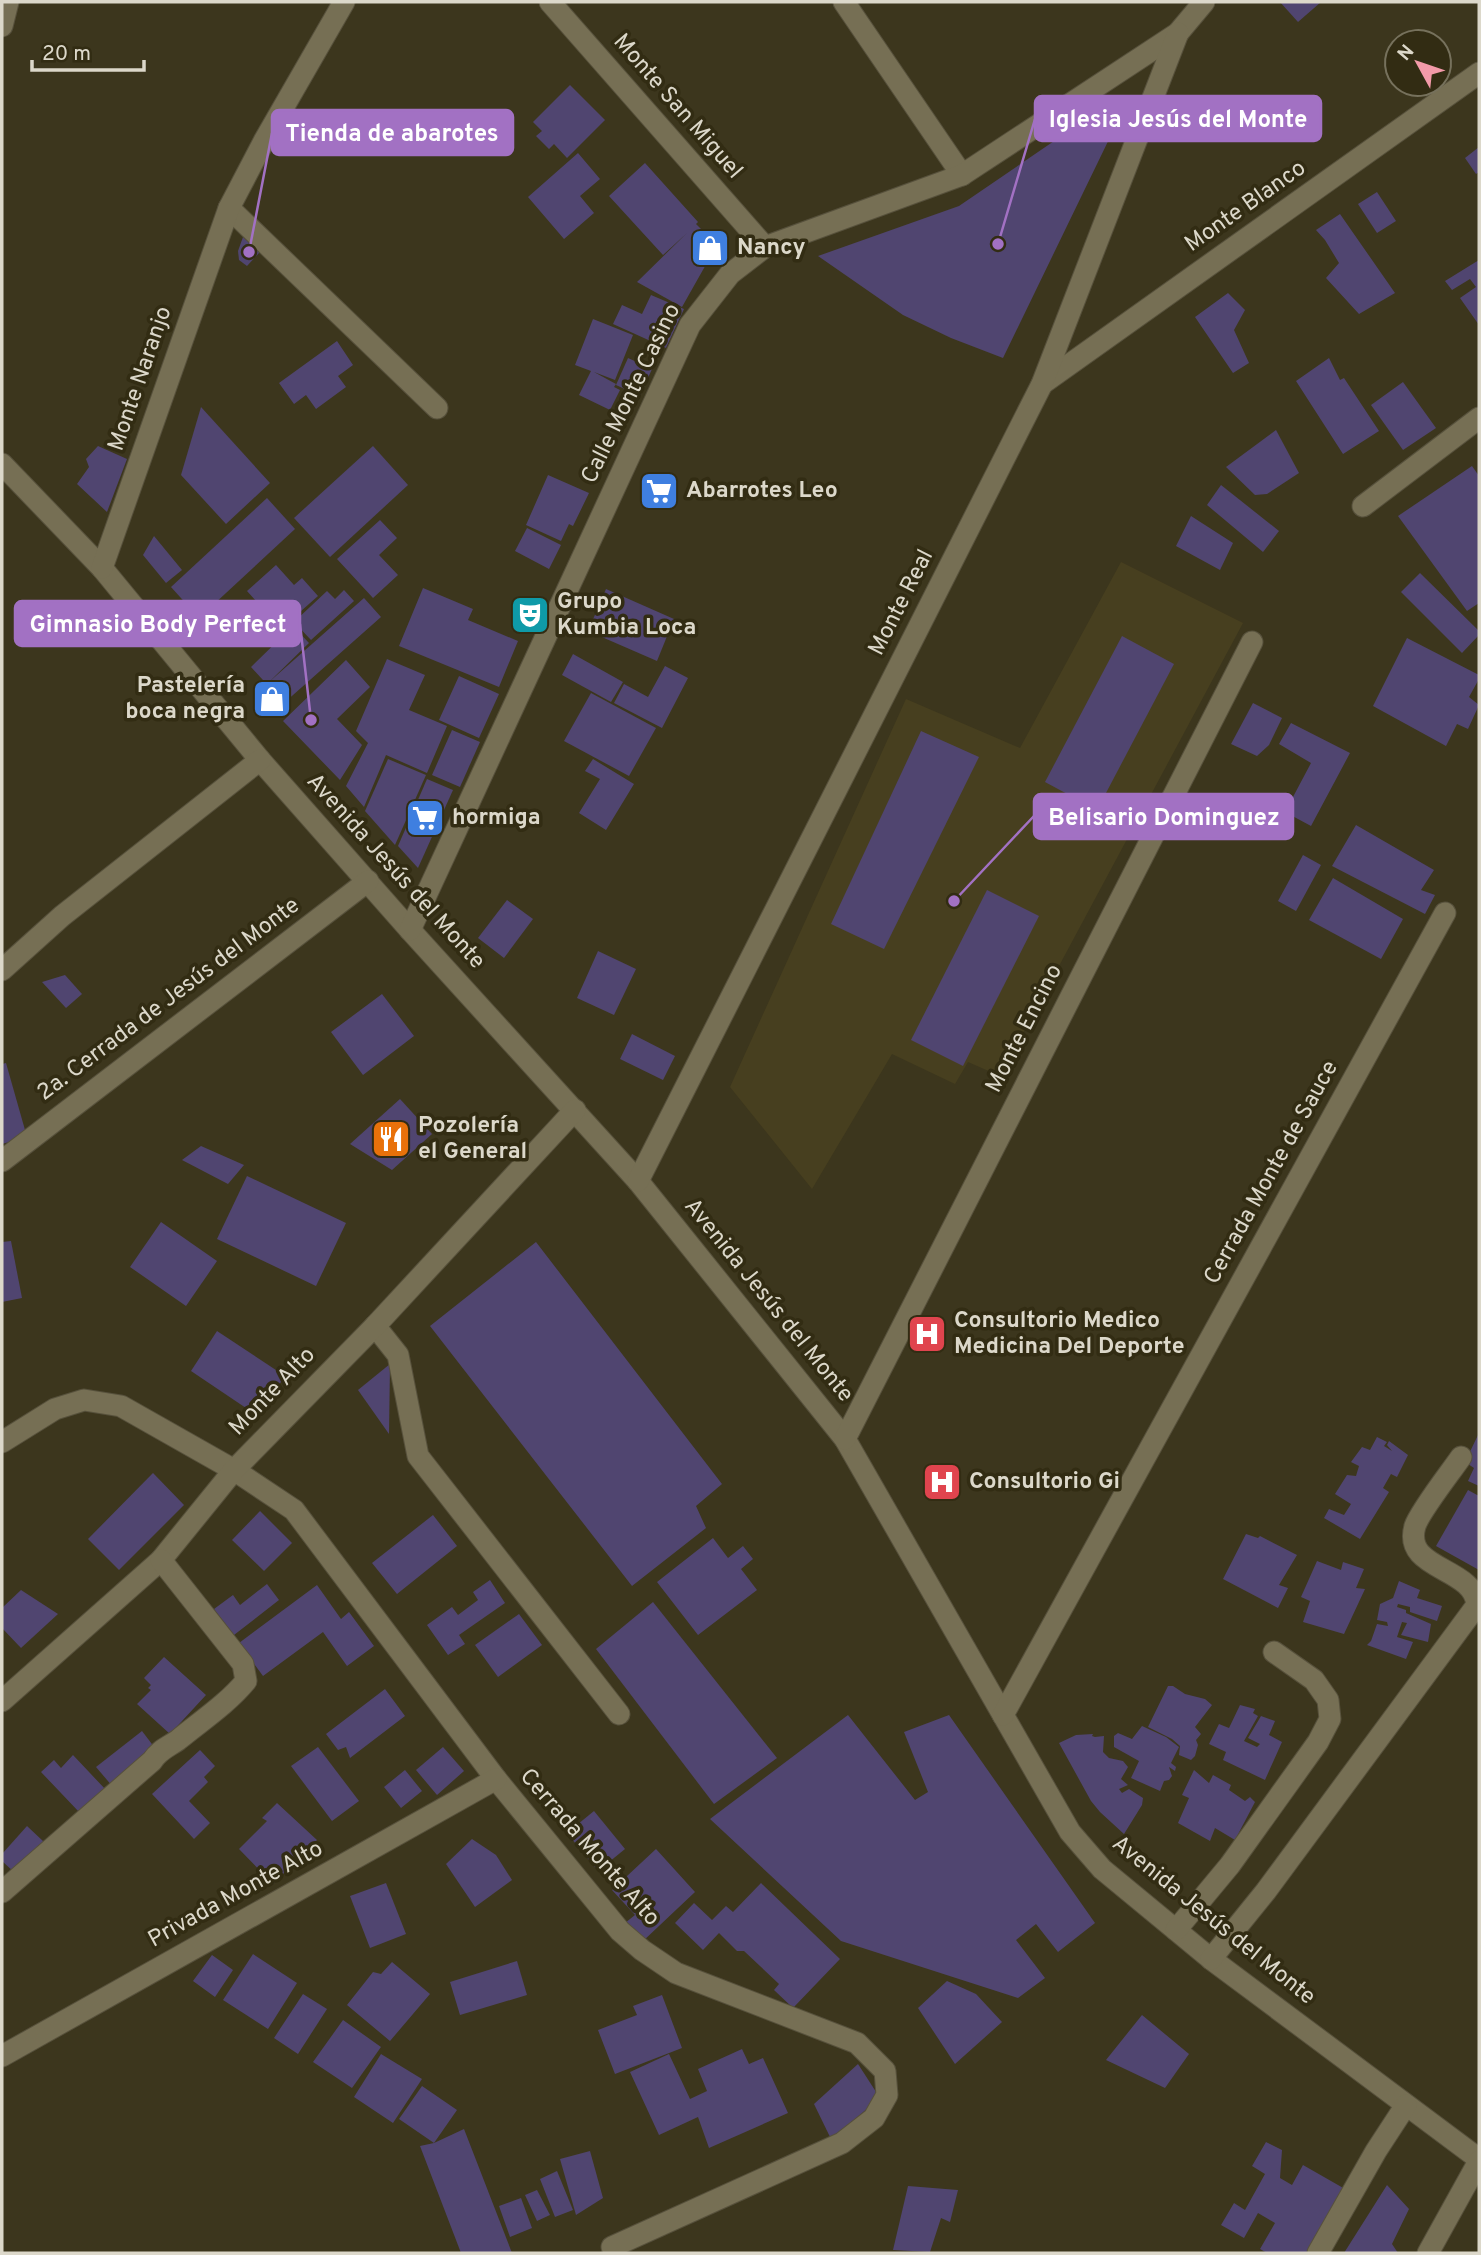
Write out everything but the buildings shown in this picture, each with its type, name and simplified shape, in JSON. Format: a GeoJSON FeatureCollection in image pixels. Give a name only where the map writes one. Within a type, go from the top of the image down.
{"type":"FeatureCollection","features":[{"type":"Feature","properties":{"kind":"street"},"geometry":{"type":"LineString","coordinates":[[2,26],[8,2]]}},
{"type":"Feature","properties":{"kind":"street","name":"Monte Naranjo"},"geometry":{"type":"LineString","coordinates":[[102,568],[229,208],[344,2]]}},
{"type":"Feature","properties":{"kind":"street","name":"Monte San Miguel"},"geometry":{"type":"LineString","coordinates":[[550,2],[765,247]]}},
{"type":"Feature","properties":{"kind":"street"},"geometry":{"type":"LineString","coordinates":[[844,2],[961,175]]}},
{"type":"Feature","properties":{"kind":"street","name":"Calle Monte Casino"},"geometry":{"type":"LineString","coordinates":[[410,930],[690,326],[730,274],[765,247],[961,175],[1178,33],[1204,2]]}},
{"type":"Feature","properties":{"kind":"street","name":"Monte Real"},"geometry":{"type":"LineString","coordinates":[[638,1181],[1042,384],[1178,33]]}},
{"type":"Feature","properties":{"kind":"street","name":"Monte Blanco"},"geometry":{"type":"LineString","coordinates":[[1042,384],[1479,73]]}},
{"type":"Feature","properties":{"kind":"street"},"geometry":{"type":"LineString","coordinates":[[229,208],[437,408]]}},
{"type":"Feature","properties":{"kind":"street"},"geometry":{"type":"LineString","coordinates":[[1363,506],[1479,418]]}},
{"type":"Feature","properties":{"kind":"street","name":"Avenida Jesús del Monte"},"geometry":{"type":"LineString","coordinates":[[2,464],[102,568],[260,760],[638,1181],[845,1438],[1070,1832],[1085,1852],[1102,1870],[1211,1959],[1479,2160]]}},
{"type":"Feature","properties":{"kind":"street","name":"Monte Encino"},"geometry":{"type":"LineString","coordinates":[[845,1438],[1252,642]]}},
{"type":"Feature","properties":{"kind":"street"},"geometry":{"type":"LineString","coordinates":[[2,970],[62,916],[260,760]]}},
{"type":"Feature","properties":{"kind":"street","name":"2a. Cerrada de Jesús del Monte"},"geometry":{"type":"LineString","coordinates":[[2,1161],[368,881]]}},
{"type":"Feature","properties":{"kind":"street","name":"Cerrada Monte de Sauce"},"geometry":{"type":"LineString","coordinates":[[1003,1714],[1445,913]]}},
{"type":"Feature","properties":{"kind":"street","name":"Monte Alto"},"geometry":{"type":"LineString","coordinates":[[2,1701],[161,1560],[234,1470],[375,1326],[575,1110]]}},
{"type":"Feature","properties":{"kind":"street"},"geometry":{"type":"LineString","coordinates":[[375,1326],[398,1354],[418,1456],[619,1714]]}},
{"type":"Feature","properties":{"kind":"street","name":"Cerrada Monte Alto"},"geometry":{"type":"LineString","coordinates":[[2,1442],[55,1409],[84,1400],[121,1406],[234,1470],[294,1510],[496,1779],[620,1931],[676,1973],[857,2043],[885,2071],[887,2095],[874,2118],[842,2143],[612,2248]]}},
{"type":"Feature","properties":{"kind":"street"},"geometry":{"type":"LineString","coordinates":[[1211,1959],[1266,1891],[1477,1605],[1476,1595],[1469,1586],[1417,1552],[1413,1542],[1416,1524],[1461,1457]]}},
{"type":"Feature","properties":{"kind":"street"},"geometry":{"type":"LineString","coordinates":[[2,1892],[152,1761],[158,1752],[225,1703],[246,1681],[243,1664],[161,1560]]}},
{"type":"Feature","properties":{"kind":"street"},"geometry":{"type":"LineString","coordinates":[[1176,1930],[1230,1865],[1318,1742],[1330,1719],[1328,1700],[1314,1680],[1274,1652]]}},
{"type":"Feature","properties":{"kind":"street","name":"Privada Monte Alto"},"geometry":{"type":"LineString","coordinates":[[2,2056],[496,1779]]}},
{"type":"Feature","properties":{"kind":"street"},"geometry":{"type":"LineString","coordinates":[[1318,2253],[1376,2151],[1406,2105]]}},
{"type":"Feature","properties":{"kind":"street"},"geometry":{"type":"LineString","coordinates":[[1428,2253],[1479,2160]]}},
{"type":"Feature","properties":{"kind":"shaded area"},"geometry":{"type":"Polygon","coordinates":[[[1121,562],[1243,623],[1000,1076],[968,1062],[955,1084],[892,1054],[812,1189],[730,1087],[906,699],[1020,748],[1121,562]]]}},
{"type":"Feature","properties":{"kind":"place","name":"Iglesia Jesús del Monte"},"geometry":{"type":"Point","coordinates":[998,244]}},
{"type":"Feature","properties":{"kind":"place","name":"Nancy"},"geometry":{"type":"Point","coordinates":[710,248]}},
{"type":"Feature","properties":{"kind":"place","name":"Tienda de abarotes"},"geometry":{"type":"Point","coordinates":[249,252]}},
{"type":"Feature","properties":{"kind":"place","name":"Abarrotes Leo"},"geometry":{"type":"Point","coordinates":[659,491]}},
{"type":"Feature","properties":{"kind":"place","name":"Grupo Kumbia Loca"},"geometry":{"type":"Point","coordinates":[530,615]}},
{"type":"Feature","properties":{"kind":"place","name":"Pastelería boca negra"},"geometry":{"type":"Point","coordinates":[272,699]}},
{"type":"Feature","properties":{"kind":"place","name":"Gimnasio Body Perfect"},"geometry":{"type":"Point","coordinates":[311,720]}},
{"type":"Feature","properties":{"kind":"place","name":"hormiga"},"geometry":{"type":"Point","coordinates":[425,818]}},
{"type":"Feature","properties":{"kind":"place","name":"Belisario Dominguez"},"geometry":{"type":"Point","coordinates":[954,901]}},
{"type":"Feature","properties":{"kind":"place","name":"Pozolería el General"},"geometry":{"type":"Point","coordinates":[391,1139]}},
{"type":"Feature","properties":{"kind":"place","name":"Consultorio Medico Medicina Del Deporte"},"geometry":{"type":"Point","coordinates":[927,1334]}},
{"type":"Feature","properties":{"kind":"place","name":"Consultorio Gi"},"geometry":{"type":"Point","coordinates":[942,1482]}}]}
